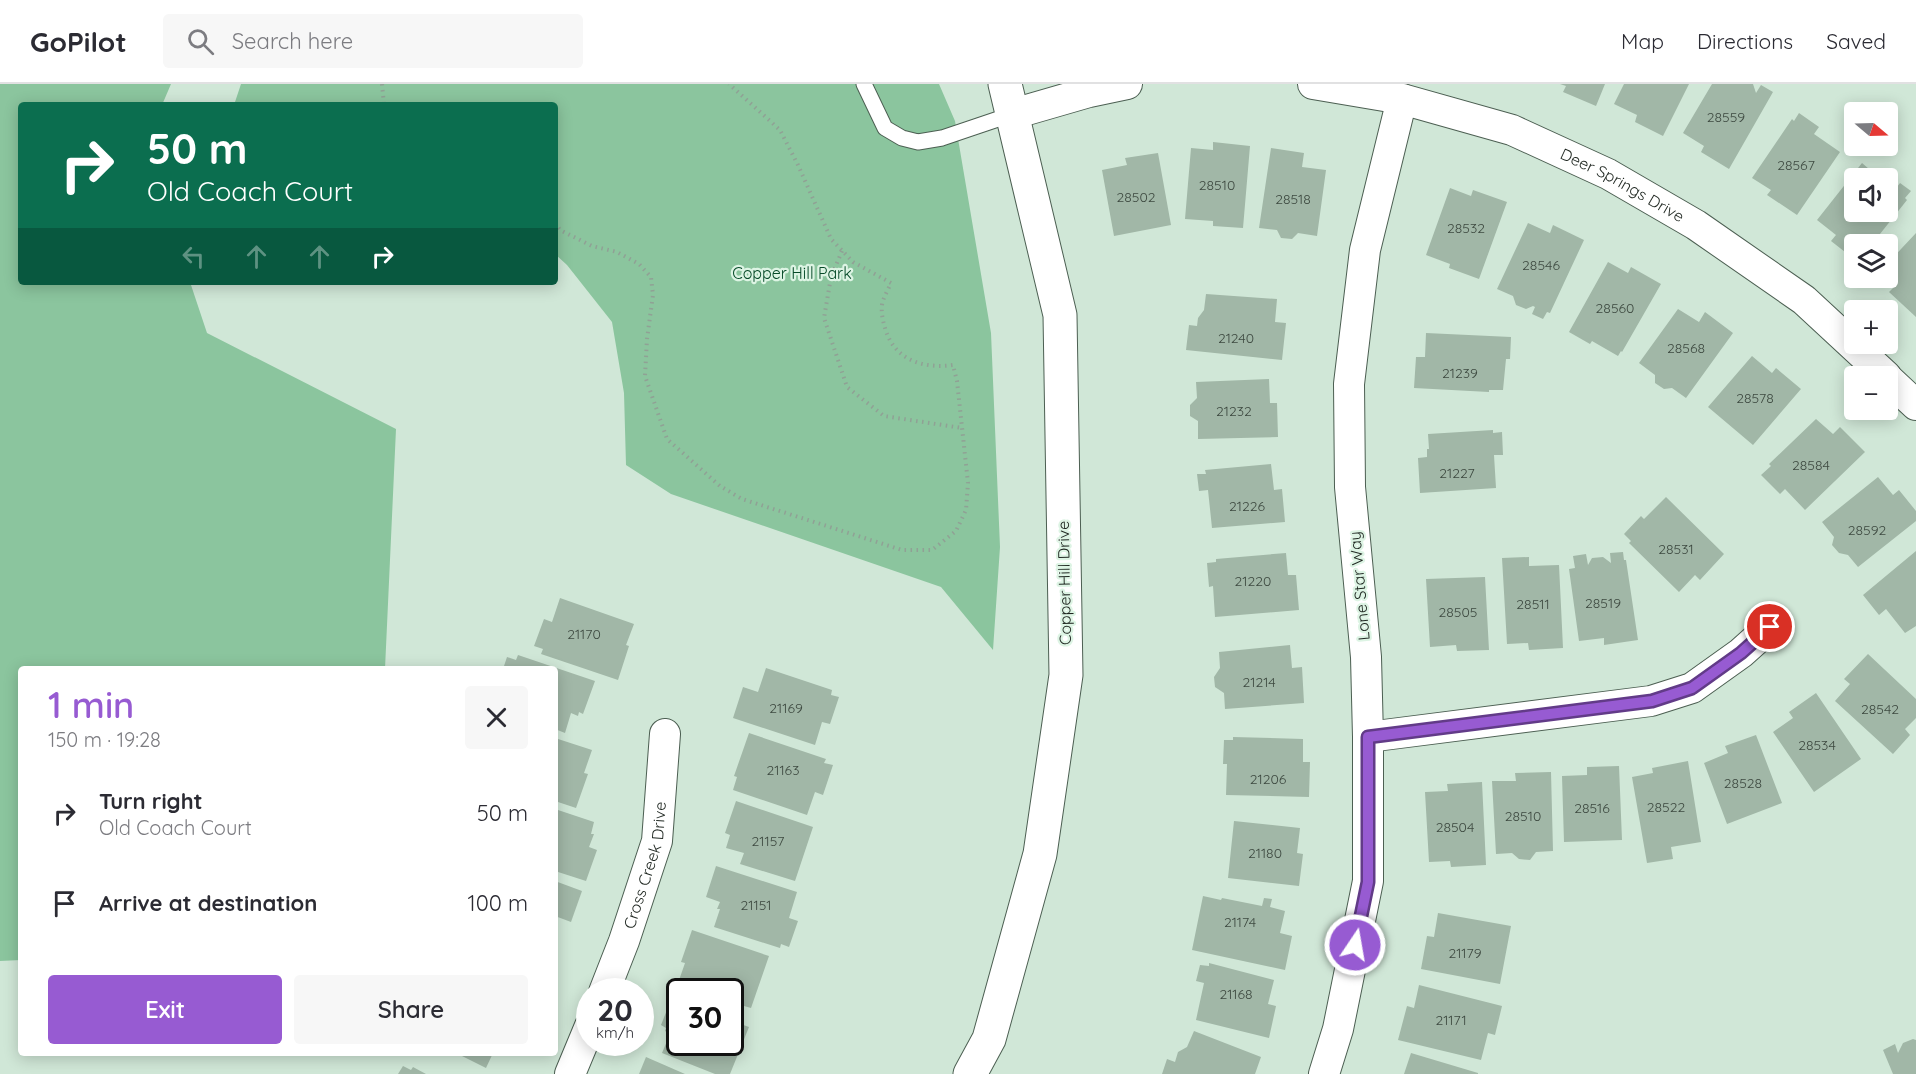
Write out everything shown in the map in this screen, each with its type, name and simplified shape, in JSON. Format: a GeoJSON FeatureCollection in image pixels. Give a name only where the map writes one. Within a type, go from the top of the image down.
{"type":"FeatureCollection","features":[{"type":"Feature","properties":{"kind":"main road","name":"Copper Hill Drive"},"geometry":{"type":"LineString","coordinates":[[970,1074],[988,1038],[1040,854],[1066,675],[1060,315],[1009,99]]}},
{"type":"Feature","properties":{"kind":"street"},"geometry":{"type":"LineString","coordinates":[[1009,99],[1089,92],[1127,84]]}},
{"type":"Feature","properties":{"kind":"street","name":"Deer Springs Drive"},"geometry":{"type":"LineString","coordinates":[[1313,84],[1402,99],[1512,130],[1608,174],[1696,225],[1804,300],[1874,366]]}},
{"type":"Feature","properties":{"kind":"street","name":"Lone Star Way"},"geometry":{"type":"LineString","coordinates":[[1324,1074],[1338,1029],[1368,882],[1366,657],[1350,487],[1348,384],[1365,250],[1402,99]]}},
{"type":"Feature","properties":{"kind":"street","name":"Deer Springs Drive"},"geometry":{"type":"LineString","coordinates":[[1898,388],[1916,405]]}},
{"type":"Feature","properties":{"kind":"street"},"geometry":{"type":"LineString","coordinates":[[1368,737],[1652,701],[1692,688],[1741,653],[1770,627]]}},
{"type":"Feature","properties":{"kind":"street","name":"Cross Creek Drive"},"geometry":{"type":"LineString","coordinates":[[609,978],[657,841],[665,734]]}},
{"type":"Feature","properties":{"kind":"street"},"geometry":{"type":"LineString","coordinates":[[570,1074],[578,1056]]}},
{"type":"Feature","properties":{"kind":"lane"},"geometry":{"type":"LineString","coordinates":[[864,84],[885,128],[902,138],[918,142],[942,138],[1009,99]]}},
{"type":"Feature","properties":{"kind":"path"},"geometry":{"type":"LineString","coordinates":[[382,84],[384,102]]}},
{"type":"Feature","properties":{"kind":"path"},"geometry":{"type":"LineString","coordinates":[[558,227],[592,246],[617,252],[632,260],[651,277],[653,295],[646,339],[645,376],[667,439],[720,486],[741,499],[902,550],[932,550],[956,531],[966,510],[968,483],[957,381],[953,365],[938,368],[921,365],[905,357],[894,347],[887,336],[882,318],[882,303],[891,283],[853,262],[831,239],[780,130],[729,84]]}},
{"type":"Feature","properties":{"kind":"path"},"geometry":{"type":"LineString","coordinates":[[842,251],[831,277],[824,318],[847,387],[884,416],[962,428]]}},
{"type":"Feature","properties":{"kind":"green space"},"geometry":{"type":"Polygon","coordinates":[[[0,84],[171,84],[163,102],[18,102],[18,285],[191,285],[207,333],[396,429],[385,666],[18,666],[18,960],[0,961],[0,84]]]}},
{"type":"Feature","properties":{"kind":"green space","name":"Copper Hill Park"},"geometry":{"type":"Polygon","coordinates":[[[241,84],[939,84],[955,121],[991,333],[1000,547],[993,650],[941,587],[671,494],[626,465],[624,393],[612,322],[558,257],[558,102],[235,102],[241,84]]]}},
{"type":"Feature","properties":{"kind":"building"},"geometry":{"type":"Polygon","coordinates":[[[1560,84],[1605,84],[1596,106],[1563,92],[1566,86],[1560,84]]]}},
{"type":"Feature","properties":{"kind":"building"},"geometry":{"type":"Polygon","coordinates":[[[1624,84],[1689,84],[1663,136],[1635,122],[1637,115],[1614,104],[1624,84]]]}},
{"type":"Feature","properties":{"kind":"building"},"geometry":{"type":"Polygon","coordinates":[[[1712,84],[1753,84],[1756,93],[1761,85],[1773,92],[1729,169],[1701,152],[1704,146],[1683,133],[1712,84]]]}},
{"type":"Feature","properties":{"kind":"building"},"geometry":{"type":"Polygon","coordinates":[[[1799,113],[1819,127],[1814,134],[1840,152],[1797,215],[1767,195],[1771,190],[1752,178],[1792,119],[1794,121],[1799,113]]]}},
{"type":"Feature","properties":{"kind":"building"},"geometry":{"type":"Polygon","coordinates":[[[1213,142],[1250,146],[1243,228],[1213,226],[1213,221],[1185,219],[1191,148],[1213,150],[1213,142]]]}},
{"type":"Feature","properties":{"kind":"building"},"geometry":{"type":"Polygon","coordinates":[[[1271,148],[1304,153],[1302,167],[1326,170],[1317,236],[1298,233],[1292,239],[1281,238],[1277,230],[1259,228],[1271,148]]]}},
{"type":"Feature","properties":{"kind":"building"},"geometry":{"type":"Polygon","coordinates":[[[1158,153],[1171,225],[1114,236],[1102,170],[1127,165],[1125,158],[1158,153]]]}},
{"type":"Feature","properties":{"kind":"building"},"geometry":{"type":"Polygon","coordinates":[[[1862,163],[1868,168],[1858,168],[1862,163]]]}},
{"type":"Feature","properties":{"kind":"building"},"geometry":{"type":"Polygon","coordinates":[[[1900,183],[1911,191],[1905,198],[1907,200],[1898,211],[1898,186],[1900,183]]]}},
{"type":"Feature","properties":{"kind":"building"},"geometry":{"type":"Polygon","coordinates":[[[1844,186],[1844,222],[1890,222],[1880,234],[1844,234],[1844,251],[1831,241],[1836,235],[1817,220],[1844,186]]]}},
{"type":"Feature","properties":{"kind":"building"},"geometry":{"type":"Polygon","coordinates":[[[1450,188],[1471,196],[1473,190],[1507,202],[1479,279],[1449,268],[1450,264],[1426,255],[1450,188]]]}},
{"type":"Feature","properties":{"kind":"building"},"geometry":{"type":"Polygon","coordinates":[[[1528,223],[1550,233],[1553,225],[1584,240],[1550,313],[1547,312],[1543,319],[1532,314],[1535,307],[1526,309],[1516,305],[1513,296],[1497,289],[1528,223]]]}},
{"type":"Feature","properties":{"kind":"building"},"geometry":{"type":"Polygon","coordinates":[[[1916,233],[1916,317],[1889,292],[1893,288],[1898,288],[1898,252],[1916,233]]]}},
{"type":"Feature","properties":{"kind":"building"},"geometry":{"type":"Polygon","coordinates":[[[1608,262],[1628,273],[1631,267],[1661,284],[1618,356],[1592,341],[1590,344],[1569,332],[1608,262]]]}},
{"type":"Feature","properties":{"kind":"building"},"geometry":{"type":"Polygon","coordinates":[[[1206,294],[1277,299],[1275,322],[1286,323],[1282,360],[1186,350],[1189,325],[1197,326],[1198,318],[1204,310],[1206,294]]]}},
{"type":"Feature","properties":{"kind":"building"},"geometry":{"type":"Polygon","coordinates":[[[1678,309],[1699,322],[1705,312],[1733,333],[1686,398],[1672,388],[1664,389],[1655,383],[1655,375],[1639,363],[1678,309]]]}},
{"type":"Feature","properties":{"kind":"building"},"geometry":{"type":"Polygon","coordinates":[[[1426,333],[1511,337],[1510,359],[1506,359],[1503,390],[1489,390],[1489,392],[1414,388],[1416,357],[1425,357],[1426,333]]]}},
{"type":"Feature","properties":{"kind":"building"},"geometry":{"type":"Polygon","coordinates":[[[1752,356],[1772,373],[1776,368],[1801,389],[1753,445],[1708,407],[1752,356]]]}},
{"type":"Feature","properties":{"kind":"building"},"geometry":{"type":"Polygon","coordinates":[[[1269,379],[1270,403],[1277,403],[1278,437],[1198,439],[1198,421],[1190,416],[1190,405],[1197,398],[1196,382],[1269,379]]]}},
{"type":"Feature","properties":{"kind":"building"},"geometry":{"type":"Polygon","coordinates":[[[1816,419],[1833,434],[1840,427],[1865,452],[1805,510],[1785,489],[1780,494],[1761,475],[1771,466],[1769,464],[1816,419]]]}},
{"type":"Feature","properties":{"kind":"building"},"geometry":{"type":"Polygon","coordinates":[[[1493,430],[1493,433],[1502,432],[1503,455],[1494,455],[1496,488],[1420,493],[1418,458],[1427,457],[1428,434],[1493,430]]]}},
{"type":"Feature","properties":{"kind":"building"},"geometry":{"type":"Polygon","coordinates":[[[1271,464],[1274,490],[1282,489],[1285,522],[1212,528],[1208,490],[1199,491],[1197,474],[1206,474],[1205,470],[1271,464]]]}},
{"type":"Feature","properties":{"kind":"building"},"geometry":{"type":"Polygon","coordinates":[[[1878,477],[1893,495],[1899,490],[1916,511],[1916,521],[1858,567],[1848,555],[1839,553],[1832,545],[1834,537],[1822,522],[1878,477]]]}},
{"type":"Feature","properties":{"kind":"building"},"geometry":{"type":"Polygon","coordinates":[[[1666,497],[1724,554],[1700,580],[1695,575],[1679,592],[1629,543],[1631,541],[1624,534],[1641,516],[1644,519],[1666,497]]]}},
{"type":"Feature","properties":{"kind":"building"},"geometry":{"type":"Polygon","coordinates":[[[1916,551],[1916,626],[1905,633],[1886,609],[1879,615],[1863,595],[1916,551]]]}},
{"type":"Feature","properties":{"kind":"building"},"geometry":{"type":"Polygon","coordinates":[[[1623,552],[1638,640],[1604,645],[1604,638],[1579,641],[1569,569],[1575,568],[1573,556],[1586,554],[1588,565],[1592,558],[1603,557],[1611,563],[1610,553],[1623,552]]]}},
{"type":"Feature","properties":{"kind":"building"},"geometry":{"type":"Polygon","coordinates":[[[1286,553],[1288,575],[1296,575],[1299,610],[1215,617],[1213,586],[1209,587],[1207,563],[1216,562],[1216,559],[1286,553]]]}},
{"type":"Feature","properties":{"kind":"building"},"geometry":{"type":"Polygon","coordinates":[[[1529,557],[1529,566],[1559,565],[1563,648],[1529,650],[1528,643],[1507,644],[1502,558],[1529,557]]]}},
{"type":"Feature","properties":{"kind":"building"},"geometry":{"type":"Polygon","coordinates":[[[1485,577],[1489,650],[1457,651],[1456,645],[1430,647],[1426,579],[1485,577]]]}},
{"type":"Feature","properties":{"kind":"building"},"geometry":{"type":"Polygon","coordinates":[[[560,598],[634,624],[626,645],[629,646],[618,680],[541,654],[543,649],[534,646],[544,619],[552,622],[560,598]]]}},
{"type":"Feature","properties":{"kind":"building"},"geometry":{"type":"Polygon","coordinates":[[[1290,645],[1292,668],[1302,667],[1304,703],[1225,709],[1224,693],[1215,687],[1214,677],[1220,668],[1219,652],[1290,645]]]}},
{"type":"Feature","properties":{"kind":"building"},"geometry":{"type":"Polygon","coordinates":[[[1868,654],[1916,699],[1916,718],[1905,729],[1910,735],[1893,754],[1835,701],[1850,684],[1844,679],[1868,654]]]}},
{"type":"Feature","properties":{"kind":"building"},"geometry":{"type":"Polygon","coordinates":[[[518,655],[551,666],[504,666],[507,657],[516,660],[518,655]]]}},
{"type":"Feature","properties":{"kind":"building"},"geometry":{"type":"Polygon","coordinates":[[[766,668],[832,690],[831,695],[839,697],[830,724],[822,722],[815,745],[733,718],[743,687],[758,692],[766,668]]]}},
{"type":"Feature","properties":{"kind":"building"},"geometry":{"type":"Polygon","coordinates":[[[558,669],[595,681],[583,714],[579,712],[578,716],[571,713],[565,733],[558,730],[558,669]]]}},
{"type":"Feature","properties":{"kind":"building"},"geometry":{"type":"Polygon","coordinates":[[[1816,693],[1861,759],[1814,792],[1773,732],[1793,718],[1789,712],[1816,693]]]}},
{"type":"Feature","properties":{"kind":"building"},"geometry":{"type":"Polygon","coordinates":[[[749,733],[826,759],[824,763],[833,765],[823,795],[815,792],[807,815],[733,790],[737,777],[734,776],[749,733]]]}},
{"type":"Feature","properties":{"kind":"building"},"geometry":{"type":"Polygon","coordinates":[[[1756,735],[1782,803],[1727,824],[1704,763],[1728,753],[1725,746],[1756,735]]]}},
{"type":"Feature","properties":{"kind":"building"},"geometry":{"type":"Polygon","coordinates":[[[1233,737],[1303,739],[1303,762],[1310,762],[1309,797],[1226,795],[1227,764],[1223,764],[1224,740],[1233,740],[1233,737]]]}},
{"type":"Feature","properties":{"kind":"building"},"geometry":{"type":"Polygon","coordinates":[[[558,739],[592,750],[584,773],[588,774],[576,808],[558,802],[558,739]]]}},
{"type":"Feature","properties":{"kind":"building"},"geometry":{"type":"Polygon","coordinates":[[[1688,761],[1701,842],[1671,847],[1673,859],[1647,863],[1632,777],[1653,773],[1652,768],[1688,761]]]}},
{"type":"Feature","properties":{"kind":"building"},"geometry":{"type":"Polygon","coordinates":[[[1619,766],[1622,840],[1564,842],[1562,776],[1587,775],[1587,767],[1619,766]]]}},
{"type":"Feature","properties":{"kind":"building"},"geometry":{"type":"Polygon","coordinates":[[[1551,772],[1553,851],[1536,852],[1530,860],[1519,859],[1512,853],[1496,854],[1492,781],[1516,781],[1515,773],[1551,772]]]}},
{"type":"Feature","properties":{"kind":"building"},"geometry":{"type":"Polygon","coordinates":[[[1482,782],[1486,865],[1451,867],[1450,861],[1429,862],[1425,792],[1448,791],[1447,784],[1482,782]]]}},
{"type":"Feature","properties":{"kind":"building"},"geometry":{"type":"Polygon","coordinates":[[[736,801],[813,827],[795,881],[740,864],[744,853],[726,848],[730,835],[725,833],[736,801]]]}},
{"type":"Feature","properties":{"kind":"building"},"geometry":{"type":"Polygon","coordinates":[[[558,810],[594,822],[591,834],[594,834],[589,847],[597,850],[586,881],[558,872],[558,810]]]}},
{"type":"Feature","properties":{"kind":"building"},"geometry":{"type":"Polygon","coordinates":[[[1234,821],[1300,828],[1297,853],[1303,854],[1299,886],[1228,878],[1234,821]]]}},
{"type":"Feature","properties":{"kind":"building"},"geometry":{"type":"Polygon","coordinates":[[[716,866],[797,892],[789,918],[798,921],[789,947],[781,944],[780,948],[714,927],[720,902],[706,897],[716,866]]]}},
{"type":"Feature","properties":{"kind":"building"},"geometry":{"type":"Polygon","coordinates":[[[558,882],[582,891],[571,922],[558,917],[558,882]]]}},
{"type":"Feature","properties":{"kind":"building"},"geometry":{"type":"Polygon","coordinates":[[[1203,896],[1262,906],[1264,898],[1272,899],[1270,907],[1285,911],[1280,933],[1292,936],[1285,970],[1192,950],[1203,896]]]}},
{"type":"Feature","properties":{"kind":"building"},"geometry":{"type":"Polygon","coordinates":[[[1438,913],[1511,926],[1500,984],[1421,969],[1427,936],[1434,937],[1438,913]]]}},
{"type":"Feature","properties":{"kind":"building"},"geometry":{"type":"Polygon","coordinates":[[[692,930],[769,956],[751,1008],[744,1006],[744,978],[680,978],[685,963],[681,962],[692,930]]]}},
{"type":"Feature","properties":{"kind":"building"},"geometry":{"type":"Polygon","coordinates":[[[1209,963],[1274,980],[1268,1004],[1276,1006],[1269,1038],[1196,1020],[1204,983],[1196,981],[1200,965],[1209,966],[1209,963]]]}},
{"type":"Feature","properties":{"kind":"building"},"geometry":{"type":"Polygon","coordinates":[[[1419,985],[1502,1006],[1495,1035],[1488,1033],[1481,1060],[1398,1040],[1407,1006],[1414,1008],[1419,985]]]}},
{"type":"Feature","properties":{"kind":"building"},"geometry":{"type":"Polygon","coordinates":[[[666,1012],[666,1028],[661,1025],[666,1012]]]}},
{"type":"Feature","properties":{"kind":"building"},"geometry":{"type":"Polygon","coordinates":[[[744,1025],[749,1027],[744,1039],[744,1025]]]}},
{"type":"Feature","properties":{"kind":"building"},"geometry":{"type":"Polygon","coordinates":[[[1194,1031],[1261,1057],[1255,1074],[1162,1074],[1167,1059],[1175,1062],[1178,1052],[1187,1047],[1194,1031]]]}},
{"type":"Feature","properties":{"kind":"building"},"geometry":{"type":"Polygon","coordinates":[[[1916,1040],[1916,1074],[1893,1074],[1883,1050],[1895,1044],[1898,1053],[1903,1043],[1916,1040]]]}},
{"type":"Feature","properties":{"kind":"building"},"geometry":{"type":"Polygon","coordinates":[[[1411,1053],[1478,1073],[1478,1074],[1404,1074],[1411,1053]]]}},
{"type":"Feature","properties":{"kind":"building"},"geometry":{"type":"Polygon","coordinates":[[[462,1056],[492,1056],[486,1068],[462,1056]]]}},
{"type":"Feature","properties":{"kind":"building"},"geometry":{"type":"Polygon","coordinates":[[[670,1056],[737,1056],[730,1074],[715,1074],[670,1056]]]}},
{"type":"Feature","properties":{"kind":"building"},"geometry":{"type":"Polygon","coordinates":[[[646,1057],[685,1074],[639,1074],[646,1057]]]}},
{"type":"Feature","properties":{"kind":"building"},"geometry":{"type":"Polygon","coordinates":[[[403,1066],[411,1070],[413,1067],[426,1074],[398,1074],[403,1066]]]}},
{"type":"Feature","properties":{"kind":"route"},"geometry":{"type":"LineString","coordinates":[[1355,945],[1368,882],[1368,737],[1652,701],[1692,688],[1741,653],[1770,627]]}}]}
